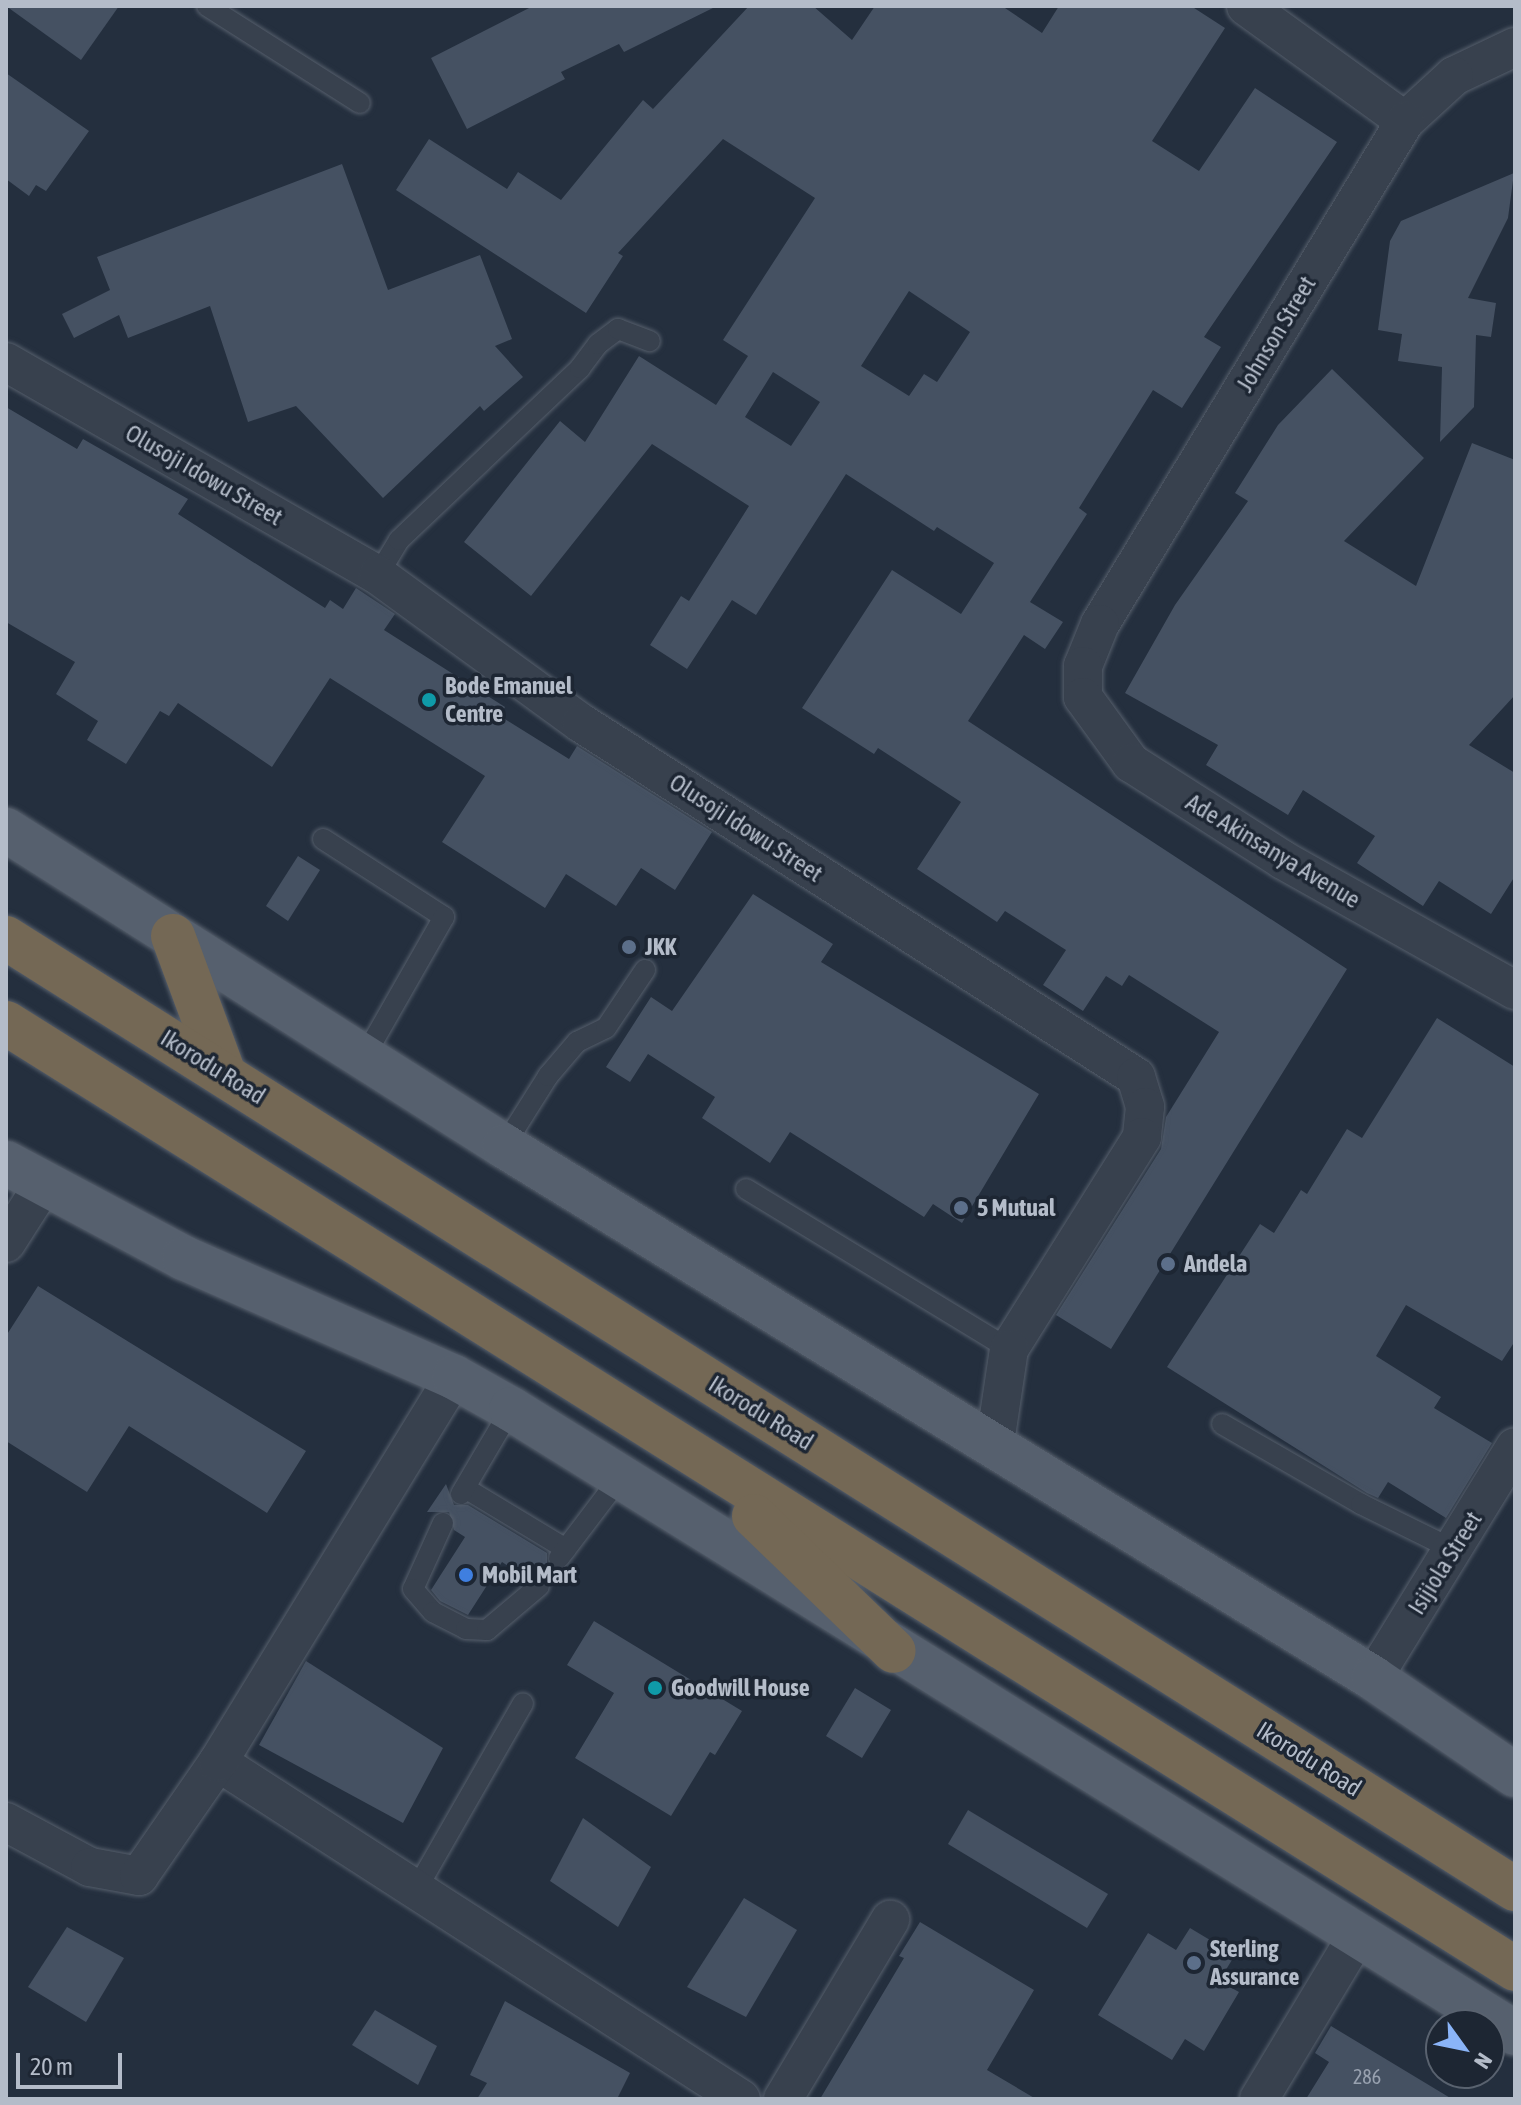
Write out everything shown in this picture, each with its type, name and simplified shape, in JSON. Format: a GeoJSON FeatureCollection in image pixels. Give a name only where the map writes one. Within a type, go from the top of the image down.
{"type":"FeatureCollection","features":[{"type":"Feature","properties":{"kind":"highway"},"geometry":{"type":"LineString","coordinates":[[173,936],[224,1074]]}},
{"type":"Feature","properties":{"kind":"highway","name":"Ikorodu Road"},"geometry":{"type":"LineString","coordinates":[[6,938],[1515,1889]]}},
{"type":"Feature","properties":{"kind":"highway"},"geometry":{"type":"LineString","coordinates":[[6,1023],[688,1454],[1515,1969]]}},
{"type":"Feature","properties":{"kind":"highway"},"geometry":{"type":"LineString","coordinates":[[688,1454],[894,1651]]}},
{"type":"Feature","properties":{"kind":"main road"},"geometry":{"type":"LineString","coordinates":[[6,830],[504,1146],[994,1449],[1373,1678],[1515,1775]]}},
{"type":"Feature","properties":{"kind":"main road"},"geometry":{"type":"LineString","coordinates":[[6,1163],[184,1258],[454,1377],[511,1409],[894,1651],[1515,2033]]}},
{"type":"Feature","properties":{"kind":"street"},"geometry":{"type":"LineString","coordinates":[[1246,6],[1405,121]]}},
{"type":"Feature","properties":{"kind":"street","name":"Johnson Street"},"geometry":{"type":"LineString","coordinates":[[1083,666],[1100,624],[1405,121],[1454,76],[1515,47]]}},
{"type":"Feature","properties":{"kind":"street","name":"Olusoji Idowu Street"},"geometry":{"type":"LineString","coordinates":[[6,362],[378,575],[581,723],[1136,1077],[1145,1107],[1142,1137],[1009,1349],[994,1449]]}},
{"type":"Feature","properties":{"kind":"street","name":"Ade Akinsanya Avenue"},"geometry":{"type":"LineString","coordinates":[[1083,666],[1083,697],[1131,763],[1283,860],[1515,990]]}},
{"type":"Feature","properties":{"kind":"street"},"geometry":{"type":"LineString","coordinates":[[6,1243],[45,1182]]}},
{"type":"Feature","properties":{"kind":"street"},"geometry":{"type":"LineString","coordinates":[[6,1822],[90,1867],[139,1876],[218,1762],[454,1377]]}},
{"type":"Feature","properties":{"kind":"street","name":"Isijiola Street"},"geometry":{"type":"LineString","coordinates":[[1373,1678],[1515,1447]]}},
{"type":"Feature","properties":{"kind":"street"},"geometry":{"type":"LineString","coordinates":[[218,1762],[741,2099]]}},
{"type":"Feature","properties":{"kind":"street"},"geometry":{"type":"LineString","coordinates":[[783,2099],[890,1920]]}},
{"type":"Feature","properties":{"kind":"street"},"geometry":{"type":"LineString","coordinates":[[1259,2099],[1357,1936]]}},
{"type":"Feature","properties":{"kind":"lane"},"geometry":{"type":"LineString","coordinates":[[207,6],[360,103]]}},
{"type":"Feature","properties":{"kind":"lane"},"geometry":{"type":"LineString","coordinates":[[378,575],[399,540],[580,368],[598,344],[618,329],[650,341]]}},
{"type":"Feature","properties":{"kind":"lane"},"geometry":{"type":"LineString","coordinates":[[323,839],[444,917],[364,1057]]}},
{"type":"Feature","properties":{"kind":"lane"},"geometry":{"type":"LineString","coordinates":[[504,1146],[548,1076],[577,1042],[606,1028],[645,970]]}},
{"type":"Feature","properties":{"kind":"lane"},"geometry":{"type":"LineString","coordinates":[[746,1189],[1009,1349]]}},
{"type":"Feature","properties":{"kind":"lane"},"geometry":{"type":"LineString","coordinates":[[511,1409],[463,1491],[562,1554],[619,1479]]}},
{"type":"Feature","properties":{"kind":"lane"},"geometry":{"type":"LineString","coordinates":[[1222,1424],[1361,1504],[1454,1550]]}},
{"type":"Feature","properties":{"kind":"lane"},"geometry":{"type":"LineString","coordinates":[[443,1523],[413,1589],[433,1612],[466,1629],[487,1630],[539,1586]]}},
{"type":"Feature","properties":{"kind":"lane"},"geometry":{"type":"LineString","coordinates":[[416,1890],[523,1703]]}},
{"type":"Feature","properties":{"kind":"building"},"geometry":{"type":"Polygon","coordinates":[[[6,6],[119,6],[81,60],[6,6]]]}},
{"type":"Feature","properties":{"kind":"building"},"geometry":{"type":"Polygon","coordinates":[[[533,6],[717,6],[624,52],[619,44],[561,72],[565,79],[467,129],[431,58],[533,6]]]}},
{"type":"Feature","properties":{"kind":"building"},"geometry":{"type":"Polygon","coordinates":[[[749,6],[813,6],[852,40],[875,6],[1002,6],[1042,33],[1059,6],[1191,6],[1225,28],[1152,141],[1199,171],[1255,88],[1337,142],[1204,337],[1221,347],[1182,408],[1153,390],[1079,508],[1087,514],[1030,602],[1063,622],[1045,649],[1024,635],[968,721],[1347,969],[1111,1349],[1056,1315],[1161,1149],[1166,1117],[1219,1032],[1129,975],[1122,986],[1106,976],[1083,1011],[1043,985],[1066,950],[1005,911],[997,922],[917,869],[961,802],[878,748],[874,754],[802,708],[892,570],[961,614],[994,563],[937,527],[934,531],[846,474],[756,615],[732,600],[687,669],[650,645],[681,596],[689,601],[749,506],[652,444],[531,596],[464,542],[560,421],[585,442],[639,356],[716,405],[748,356],[723,340],[815,198],[723,139],[618,253],[623,256],[586,313],[396,190],[429,139],[507,189],[518,172],[561,200],[643,100],[653,109],[749,6]],[[909,291],[861,366],[909,396],[924,374],[937,382],[970,332],[909,291]],[[773,372],[745,417],[791,446],[820,402],[773,372]]]}},
{"type":"Feature","properties":{"kind":"building"},"geometry":{"type":"Polygon","coordinates":[[[6,73],[89,131],[46,191],[36,185],[29,196],[6,179],[6,73]]]}},
{"type":"Feature","properties":{"kind":"building"},"geometry":{"type":"Polygon","coordinates":[[[342,164],[388,290],[480,255],[512,339],[495,346],[523,377],[484,411],[480,406],[383,498],[296,406],[248,422],[210,306],[128,338],[119,315],[74,338],[62,314],[110,290],[97,257],[342,164]]]}},
{"type":"Feature","properties":{"kind":"building"},"geometry":{"type":"Polygon","coordinates":[[[1514,173],[1508,218],[1468,298],[1496,303],[1491,337],[1476,335],[1474,407],[1440,442],[1442,367],[1398,361],[1402,334],[1378,330],[1390,241],[1401,221],[1514,173]]]}},
{"type":"Feature","properties":{"kind":"building"},"geometry":{"type":"Polygon","coordinates":[[[1332,369],[1424,458],[1344,541],[1416,586],[1472,443],[1515,460],[1515,695],[1469,745],[1515,773],[1515,876],[1491,914],[1439,881],[1423,906],[1357,863],[1375,836],[1303,790],[1288,815],[1206,765],[1218,745],[1125,693],[1175,605],[1248,501],[1235,493],[1278,425],[1332,369]]]}},
{"type":"Feature","properties":{"kind":"building"},"geometry":{"type":"Polygon","coordinates":[[[6,407],[77,449],[83,439],[188,499],[178,514],[325,608],[330,600],[343,609],[356,588],[395,614],[384,630],[505,707],[500,716],[569,759],[577,746],[712,832],[675,890],[641,868],[616,906],[566,874],[545,908],[442,842],[485,776],[330,678],[272,767],[178,703],[169,716],[160,711],[126,764],[87,740],[98,721],[56,694],[75,662],[6,622],[6,407]]]}},
{"type":"Feature","properties":{"kind":"building"},"geometry":{"type":"Polygon","coordinates":[[[298,856],[320,870],[288,921],[266,906],[298,856]]]}},
{"type":"Feature","properties":{"kind":"building"},"geometry":{"type":"Polygon","coordinates":[[[753,894],[833,944],[821,962],[1039,1094],[962,1223],[933,1204],[924,1217],[790,1132],[770,1163],[702,1118],[715,1097],[648,1054],[630,1082],[606,1067],[651,997],[672,1011],[753,894]]]}},
{"type":"Feature","properties":{"kind":"building"},"geometry":{"type":"Polygon","coordinates":[[[1437,1018],[1515,1067],[1515,1341],[1502,1361],[1406,1305],[1376,1356],[1441,1397],[1434,1408],[1492,1443],[1446,1518],[1388,1482],[1378,1498],[1367,1493],[1167,1367],[1260,1224],[1274,1233],[1301,1190],[1307,1194],[1347,1129],[1362,1138],[1437,1018]]]}},
{"type":"Feature","properties":{"kind":"building"},"geometry":{"type":"Polygon","coordinates":[[[38,1286],[306,1451],[267,1513],[129,1426],[87,1492],[6,1441],[6,1336],[38,1286]]]}},
{"type":"Feature","properties":{"kind":"building"},"geometry":{"type":"Polygon","coordinates":[[[446,1484],[454,1505],[468,1505],[547,1553],[547,1564],[559,1571],[551,1582],[543,1574],[528,1579],[502,1562],[468,1615],[440,1601],[431,1590],[465,1537],[454,1530],[449,1512],[427,1512],[446,1484]]]}},
{"type":"Feature","properties":{"kind":"building"},"geometry":{"type":"Polygon","coordinates":[[[594,1621],[742,1711],[715,1755],[710,1752],[671,1816],[575,1758],[614,1693],[567,1665],[594,1621]]]}},
{"type":"Feature","properties":{"kind":"building"},"geometry":{"type":"Polygon","coordinates":[[[306,1661],[443,1748],[403,1823],[259,1745],[306,1661]]]}},
{"type":"Feature","properties":{"kind":"building"},"geometry":{"type":"Polygon","coordinates":[[[855,1688],[891,1710],[862,1758],[826,1736],[855,1688]]]}},
{"type":"Feature","properties":{"kind":"building"},"geometry":{"type":"Polygon","coordinates":[[[968,1810],[1108,1894],[1087,1928],[948,1844],[968,1810]]]}},
{"type":"Feature","properties":{"kind":"building"},"geometry":{"type":"Polygon","coordinates":[[[583,1818],[651,1867],[618,1927],[550,1881],[583,1818]]]}},
{"type":"Feature","properties":{"kind":"building"},"geometry":{"type":"Polygon","coordinates":[[[744,1898],[797,1930],[746,2017],[687,1987],[744,1898]]]}},
{"type":"Feature","properties":{"kind":"building"},"geometry":{"type":"Polygon","coordinates":[[[920,1922],[1034,1990],[987,2070],[1036,2099],[820,2099],[904,1958],[899,1956],[920,1922]]]}},
{"type":"Feature","properties":{"kind":"building"},"geometry":{"type":"Polygon","coordinates":[[[67,1927],[124,1958],[86,2022],[28,1987],[67,1927]]]}},
{"type":"Feature","properties":{"kind":"building"},"geometry":{"type":"Polygon","coordinates":[[[1190,1928],[1235,1955],[1219,1981],[1239,1992],[1204,2051],[1185,2039],[1172,2060],[1098,2015],[1148,1933],[1176,1950],[1190,1928]]]}},
{"type":"Feature","properties":{"kind":"building"},"geometry":{"type":"Polygon","coordinates":[[[505,2001],[630,2073],[617,2099],[477,2099],[487,2083],[470,2075],[505,2001]]]}},
{"type":"Feature","properties":{"kind":"building"},"geometry":{"type":"Polygon","coordinates":[[[375,2010],[437,2046],[418,2085],[352,2045],[375,2010]]]}},
{"type":"Feature","properties":{"kind":"building"},"geometry":{"type":"Polygon","coordinates":[[[1331,2026],[1425,2083],[1425,2089],[1435,2089],[1452,2099],[1306,2099],[1329,2062],[1315,2053],[1331,2026]]]}},
{"type":"Feature","properties":{"kind":"place","name":"Bode Emanuel Centre"},"geometry":{"type":"Point","coordinates":[429,700]}},
{"type":"Feature","properties":{"kind":"place","name":"JKK"},"geometry":{"type":"Point","coordinates":[629,947]}},
{"type":"Feature","properties":{"kind":"place","name":"5 Mutual"},"geometry":{"type":"Point","coordinates":[961,1208]}},
{"type":"Feature","properties":{"kind":"place","name":"Andela"},"geometry":{"type":"Point","coordinates":[1168,1264]}},
{"type":"Feature","properties":{"kind":"place","name":"Mobil Mart"},"geometry":{"type":"Point","coordinates":[466,1575]}},
{"type":"Feature","properties":{"kind":"place","name":"Goodwill House"},"geometry":{"type":"Point","coordinates":[655,1688]}},
{"type":"Feature","properties":{"kind":"place","name":"Sterling Assurance"},"geometry":{"type":"Point","coordinates":[1194,1963]}}]}
